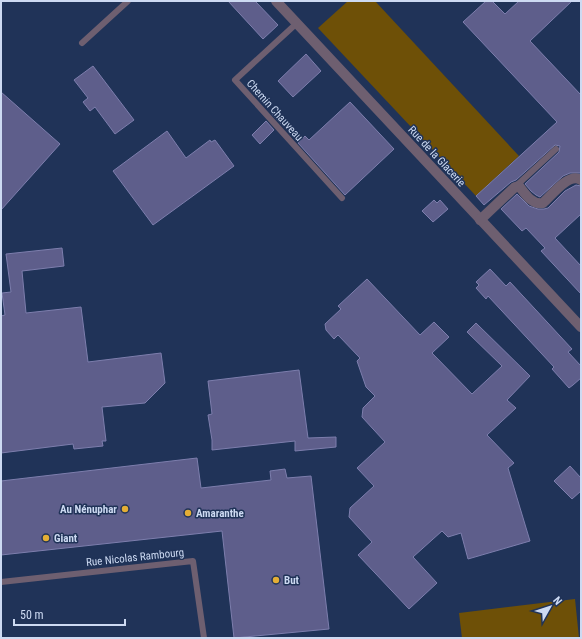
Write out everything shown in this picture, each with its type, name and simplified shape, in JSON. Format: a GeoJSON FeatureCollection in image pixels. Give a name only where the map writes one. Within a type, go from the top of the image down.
{"type":"FeatureCollection","features":[{"type":"Feature","properties":{"kind":"street","name":"Rue de la Glacerie"},"geometry":{"type":"LineString","coordinates":[[276,1],[581,327]]}},
{"type":"Feature","properties":{"kind":"street"},"geometry":{"type":"LineString","coordinates":[[480,220],[515,187],[518,186],[536,203],[540,204],[544,203],[566,182],[573,178],[580,178],[581,180]]}},
{"type":"Feature","properties":{"kind":"lane"},"geometry":{"type":"LineString","coordinates":[[82,43],[128,1]]}},
{"type":"Feature","properties":{"kind":"lane","name":"Chemin Chauveau"},"geometry":{"type":"LineString","coordinates":[[297,24],[235,80],[342,198]]}},
{"type":"Feature","properties":{"kind":"lane"},"geometry":{"type":"LineString","coordinates":[[515,187],[556,149]]}},
{"type":"Feature","properties":{"kind":"lane","name":"Rue Nicolas Rambourg"},"geometry":{"type":"LineString","coordinates":[[1,582],[193,561],[204,638]]}},
{"type":"Feature","properties":{"kind":"shaded area"},"geometry":{"type":"Polygon","coordinates":[[[348,1],[375,1],[519,156],[476,196],[318,28],[348,1]]]}},
{"type":"Feature","properties":{"kind":"shaded area"},"geometry":{"type":"Polygon","coordinates":[[[575,599],[579,638],[462,638],[459,613],[575,599]]]}},
{"type":"Feature","properties":{"kind":"building"},"geometry":{"type":"Polygon","coordinates":[[[228,1],[255,1],[278,25],[263,39],[228,1]]]}},
{"type":"Feature","properties":{"kind":"building"},"geometry":{"type":"Polygon","coordinates":[[[486,1],[492,1],[505,14],[519,1],[572,1],[530,41],[581,95],[581,173],[570,173],[563,176],[540,197],[531,191],[525,184],[559,152],[560,146],[555,145],[516,180],[511,182],[484,205],[476,196],[557,122],[463,22],[486,1]]]}},
{"type":"Feature","properties":{"kind":"building"},"geometry":{"type":"Polygon","coordinates":[[[306,54],[321,71],[293,97],[278,81],[306,54]]]}},
{"type":"Feature","properties":{"kind":"building"},"geometry":{"type":"Polygon","coordinates":[[[93,66],[134,120],[115,134],[95,107],[90,111],[83,102],[88,98],[74,80],[93,66]]]}},
{"type":"Feature","properties":{"kind":"building"},"geometry":{"type":"Polygon","coordinates":[[[1,92],[60,144],[1,210],[1,92]]]}},
{"type":"Feature","properties":{"kind":"building"},"geometry":{"type":"Polygon","coordinates":[[[350,102],[394,149],[345,195],[298,143],[305,136],[309,140],[350,102]]]}},
{"type":"Feature","properties":{"kind":"building"},"geometry":{"type":"Polygon","coordinates":[[[276,111],[284,121],[281,124],[272,114],[276,111]]]}},
{"type":"Feature","properties":{"kind":"building"},"geometry":{"type":"Polygon","coordinates":[[[266,121],[274,130],[260,144],[252,135],[266,121]]]}},
{"type":"Feature","properties":{"kind":"building"},"geometry":{"type":"Polygon","coordinates":[[[167,131],[186,158],[210,140],[211,142],[215,140],[234,166],[153,225],[113,171],[167,131]]]}},
{"type":"Feature","properties":{"kind":"building"},"geometry":{"type":"Polygon","coordinates":[[[576,185],[581,186],[581,214],[555,238],[581,266],[581,294],[541,251],[545,248],[526,228],[522,231],[501,209],[517,194],[529,206],[538,209],[548,208],[565,191],[576,185]]]}},
{"type":"Feature","properties":{"kind":"building"},"geometry":{"type":"Polygon","coordinates":[[[434,200],[437,203],[440,200],[448,209],[433,222],[422,211],[434,200]]]}},
{"type":"Feature","properties":{"kind":"building"},"geometry":{"type":"Polygon","coordinates":[[[62,248],[64,266],[22,271],[26,313],[81,307],[88,362],[161,353],[165,383],[145,403],[102,407],[106,441],[102,441],[103,446],[74,449],[73,444],[1,453],[1,316],[5,315],[2,293],[11,292],[6,254],[62,248]]]}},
{"type":"Feature","properties":{"kind":"building"},"geometry":{"type":"Polygon","coordinates":[[[490,269],[506,286],[510,282],[572,349],[568,352],[581,366],[581,378],[569,388],[552,369],[554,367],[488,296],[486,299],[476,288],[479,285],[476,282],[490,269]]]}},
{"type":"Feature","properties":{"kind":"building"},"geometry":{"type":"Polygon","coordinates":[[[367,279],[420,335],[434,322],[449,337],[432,353],[472,394],[502,366],[467,332],[476,323],[530,376],[507,400],[516,408],[487,435],[514,463],[508,468],[530,541],[468,559],[461,533],[448,537],[442,531],[413,557],[437,583],[409,609],[358,555],[372,542],[349,517],[350,508],[374,486],[357,468],[385,442],[362,417],[363,408],[375,396],[366,387],[357,361],[360,358],[338,335],[334,339],[326,330],[325,324],[341,309],[338,306],[367,279]]]}},
{"type":"Feature","properties":{"kind":"building"},"geometry":{"type":"Polygon","coordinates":[[[299,370],[308,438],[336,437],[336,447],[295,451],[295,441],[212,450],[208,415],[212,414],[208,381],[299,370]]]}},
{"type":"Feature","properties":{"kind":"building"},"geometry":{"type":"Polygon","coordinates":[[[197,458],[201,488],[271,480],[270,471],[285,469],[287,478],[311,476],[329,629],[234,638],[222,531],[1,555],[1,481],[197,458]]]}},
{"type":"Feature","properties":{"kind":"building"},"geometry":{"type":"Polygon","coordinates":[[[570,466],[581,478],[581,491],[572,499],[554,481],[570,466]]]}},
{"type":"Feature","properties":{"kind":"place","name":"Au Nénuphar"},"geometry":{"type":"Point","coordinates":[125,509]}},
{"type":"Feature","properties":{"kind":"place","name":"Amaranthe"},"geometry":{"type":"Point","coordinates":[188,513]}},
{"type":"Feature","properties":{"kind":"place","name":"Giant"},"geometry":{"type":"Point","coordinates":[46,538]}},
{"type":"Feature","properties":{"kind":"place","name":"But"},"geometry":{"type":"Point","coordinates":[276,580]}}]}
